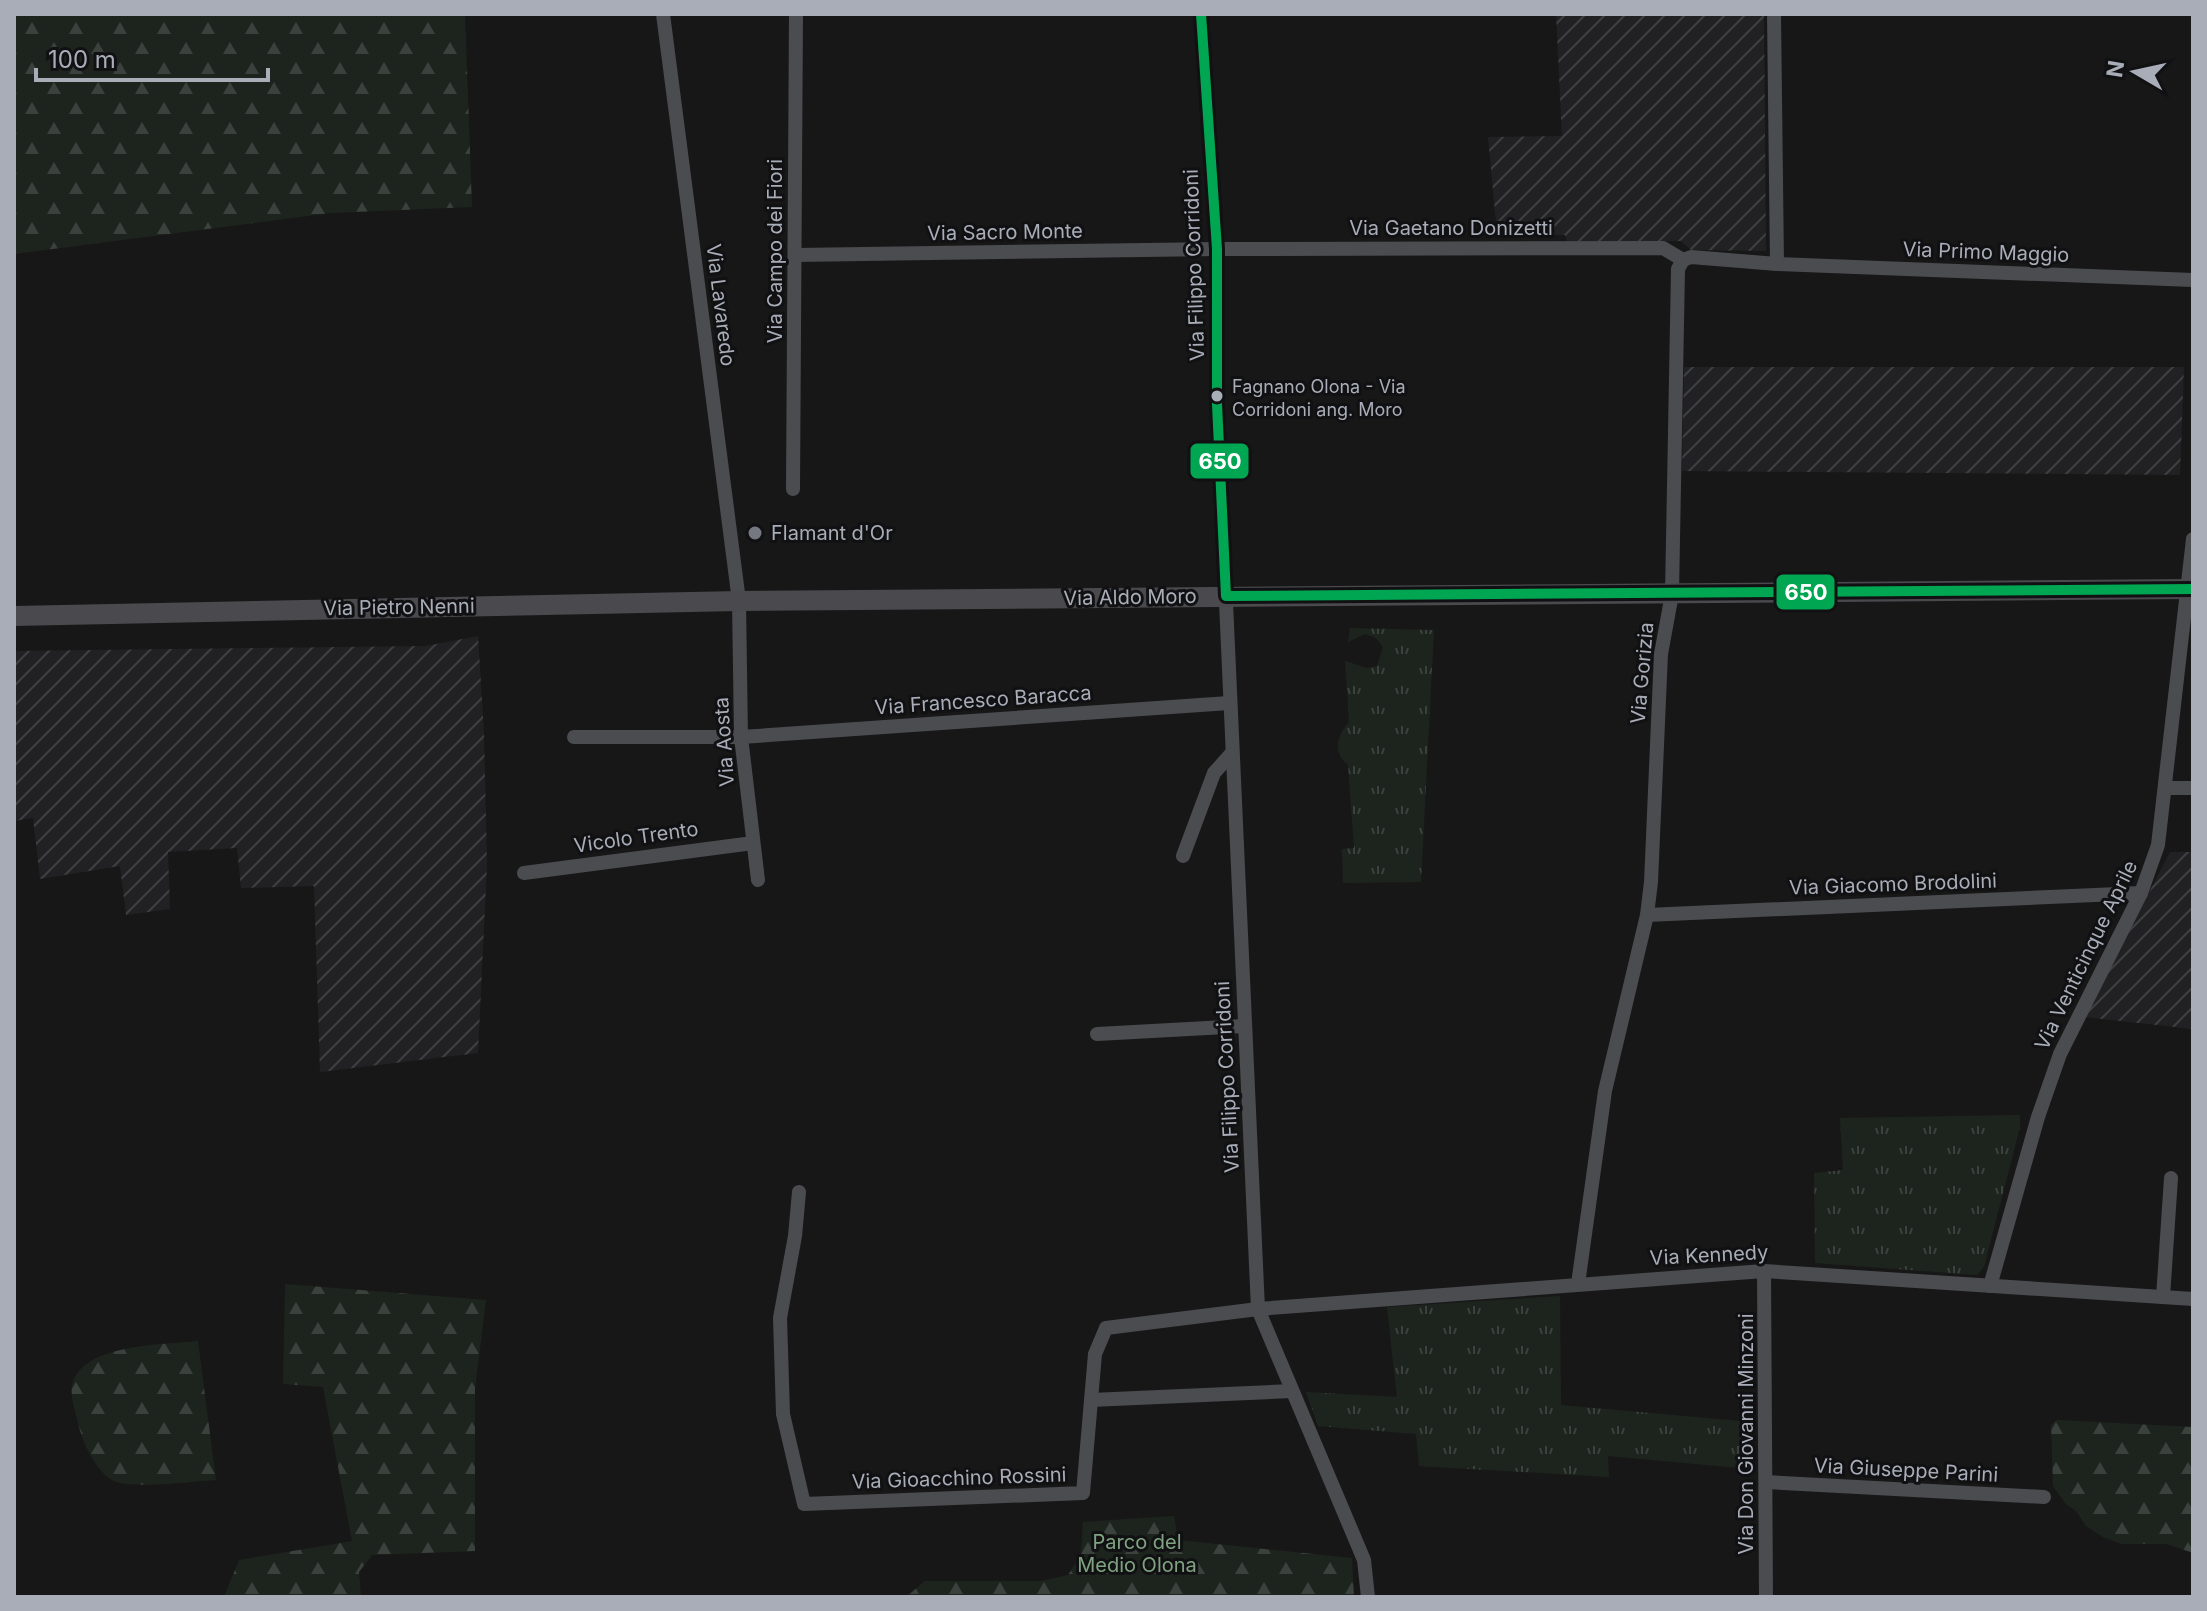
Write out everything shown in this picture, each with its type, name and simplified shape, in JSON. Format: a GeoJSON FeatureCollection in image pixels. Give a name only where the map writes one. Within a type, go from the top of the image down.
{"type":"FeatureCollection","features":[{"type":"Feature","properties":{"kind":"main road","name":"Via Aldo Moro"},"geometry":{"type":"LineString","coordinates":[[739,601],[2190,589]]}},
{"type":"Feature","properties":{"kind":"main road","name":"Via Pietro Nenni"},"geometry":{"type":"LineString","coordinates":[[14,613],[739,601]]}},
{"type":"Feature","properties":{"kind":"street","name":"Via Lavaredo"},"geometry":{"type":"LineString","coordinates":[[663,14],[739,601]]}},
{"type":"Feature","properties":{"kind":"street","name":"Via Campo dei Fiori"},"geometry":{"type":"LineString","coordinates":[[793,489],[796,14]]}},
{"type":"Feature","properties":{"kind":"street","name":"Via Filippo Corridoni"},"geometry":{"type":"LineString","coordinates":[[1201,14],[1217,249],[1217,404],[1258,1309],[1364,1560],[1368,1597]]}},
{"type":"Feature","properties":{"kind":"street"},"geometry":{"type":"LineString","coordinates":[[1683,260],[1691,257],[1777,264],[1774,14]]}},
{"type":"Feature","properties":{"kind":"street","name":"Via Gaetano Donizetti"},"geometry":{"type":"LineString","coordinates":[[1217,249],[1663,248],[1683,260]]}},
{"type":"Feature","properties":{"kind":"street","name":"Via Sacro Monte"},"geometry":{"type":"LineString","coordinates":[[795,255],[1217,249]]}},
{"type":"Feature","properties":{"kind":"street","name":"Via Gorizia"},"geometry":{"type":"LineString","coordinates":[[1578,1284],[1605,1091],[1647,915],[1661,654],[1672,594],[1678,269],[1683,260]]}},
{"type":"Feature","properties":{"kind":"street","name":"Via Primo Maggio"},"geometry":{"type":"LineString","coordinates":[[1777,264],[2193,280]]}},
{"type":"Feature","properties":{"kind":"street","name":"Via Venticinque Aprile"},"geometry":{"type":"LineString","coordinates":[[1990,1286],[2038,1117],[2060,1054],[2141,893],[2158,845],[2190,589],[2193,539]]}},
{"type":"Feature","properties":{"kind":"street","name":"Via Aosta"},"geometry":{"type":"LineString","coordinates":[[739,601],[741,737],[758,880]]}},
{"type":"Feature","properties":{"kind":"street","name":"Via Francesco Baracca"},"geometry":{"type":"LineString","coordinates":[[574,737],[741,737],[1229,703]]}},
{"type":"Feature","properties":{"kind":"street"},"geometry":{"type":"LineString","coordinates":[[1183,856],[1214,773],[1231,754]]}},
{"type":"Feature","properties":{"kind":"street"},"geometry":{"type":"LineString","coordinates":[[2166,788],[2193,788]]}},
{"type":"Feature","properties":{"kind":"street","name":"Vicolo Trento"},"geometry":{"type":"LineString","coordinates":[[524,873],[753,843]]}},
{"type":"Feature","properties":{"kind":"street","name":"Via Giacomo Brodolini"},"geometry":{"type":"LineString","coordinates":[[1647,915],[2141,893]]}},
{"type":"Feature","properties":{"kind":"street"},"geometry":{"type":"LineString","coordinates":[[1097,1034],[1244,1026]]}},
{"type":"Feature","properties":{"kind":"street"},"geometry":{"type":"LineString","coordinates":[[2163,1297],[2171,1178]]}},
{"type":"Feature","properties":{"kind":"street","name":"Via Gioacchino Rossini"},"geometry":{"type":"LineString","coordinates":[[799,1192],[795,1236],[780,1318],[783,1414],[804,1504],[1083,1493],[1095,1354],[1106,1328],[1258,1309]]}},
{"type":"Feature","properties":{"kind":"street","name":"Via Kennedy"},"geometry":{"type":"LineString","coordinates":[[1258,1309],[1764,1271],[2193,1299]]}},
{"type":"Feature","properties":{"kind":"street","name":"Via Don Giovanni Minzoni"},"geometry":{"type":"LineString","coordinates":[[1764,1271],[1766,1597]]}},
{"type":"Feature","properties":{"kind":"street"},"geometry":{"type":"LineString","coordinates":[[1091,1400],[1292,1391]]}},
{"type":"Feature","properties":{"kind":"street","name":"Via Giuseppe Parini"},"geometry":{"type":"LineString","coordinates":[[1766,1482],[2044,1497]]}},
{"type":"Feature","properties":{"kind":"shaded area"},"geometry":{"type":"Polygon","coordinates":[[[1556,14],[1764,14],[1766,251],[1691,250],[1681,241],[1567,242],[1565,235],[1497,234],[1488,137],[1562,136],[1556,14]]]}},
{"type":"Feature","properties":{"kind":"shaded area"},"geometry":{"type":"Polygon","coordinates":[[[1684,367],[2184,367],[2180,475],[1682,471],[1684,367]]]}},
{"type":"Feature","properties":{"kind":"shaded area"},"geometry":{"type":"Polygon","coordinates":[[[478,636],[487,865],[478,1053],[320,1072],[314,886],[241,888],[237,848],[168,852],[170,909],[126,915],[120,866],[40,879],[33,818],[14,821],[14,651],[426,646],[478,636]]]}},
{"type":"Feature","properties":{"kind":"shaded area"},"geometry":{"type":"Polygon","coordinates":[[[2170,852],[2193,852],[2193,1029],[2084,1017],[2170,852]]]}},
{"type":"Feature","properties":{"kind":"green space"},"geometry":{"type":"Polygon","coordinates":[[[14,14],[465,14],[472,207],[331,213],[14,254],[14,14]]]}},
{"type":"Feature","properties":{"kind":"green space"},"geometry":{"type":"Polygon","coordinates":[[[1350,628],[1434,630],[1421,882],[1343,883],[1342,849],[1354,848],[1348,765],[1338,749],[1339,738],[1349,722],[1345,661],[1367,668],[1377,666],[1383,647],[1376,638],[1365,634],[1348,642],[1350,628]]]}},
{"type":"Feature","properties":{"kind":"green space"},"geometry":{"type":"Polygon","coordinates":[[[2020,1115],[2020,1127],[1984,1267],[1977,1275],[1815,1263],[1814,1173],[1843,1170],[1840,1118],[2020,1115]]]}},
{"type":"Feature","properties":{"kind":"green space"},"geometry":{"type":"Polygon","coordinates":[[[285,1284],[486,1300],[475,1388],[475,1551],[372,1555],[359,1572],[361,1597],[224,1597],[239,1560],[352,1541],[323,1387],[283,1384],[285,1284]]]}},
{"type":"Feature","properties":{"kind":"green space"},"geometry":{"type":"Polygon","coordinates":[[[1560,1296],[1561,1405],[1751,1422],[1750,1469],[1608,1456],[1609,1477],[1419,1466],[1416,1434],[1318,1426],[1306,1392],[1397,1397],[1387,1307],[1560,1296]]]}},
{"type":"Feature","properties":{"kind":"green space"},"geometry":{"type":"Polygon","coordinates":[[[198,1341],[216,1480],[146,1485],[112,1480],[95,1462],[80,1430],[72,1390],[79,1372],[91,1361],[125,1349],[198,1341]]]}},
{"type":"Feature","properties":{"kind":"green space"},"geometry":{"type":"Polygon","coordinates":[[[2057,1420],[2193,1427],[2193,1553],[2167,1544],[2122,1544],[2086,1526],[2053,1486],[2051,1425],[2057,1420]]]}},
{"type":"Feature","properties":{"kind":"green space","name":"Parco del Medio Olona"},"geometry":{"type":"Polygon","coordinates":[[[1174,1516],[1178,1540],[1352,1558],[1354,1597],[906,1597],[925,1581],[1041,1581],[1068,1575],[1081,1555],[1083,1522],[1174,1516]]]}},
{"type":"Feature","properties":{"kind":"transit line","name":"650"},"geometry":{"type":"LineString","coordinates":[[1201,14],[1217,249],[1217,404],[1226,596],[2193,589]]}},
{"type":"Feature","properties":{"kind":"place","name":"Fagnano Olona - Via Corridoni ang. Moro"},"geometry":{"type":"Point","coordinates":[1217,396]}},
{"type":"Feature","properties":{"kind":"place","name":"Flamant d'Or"},"geometry":{"type":"Point","coordinates":[755,533]}}]}
